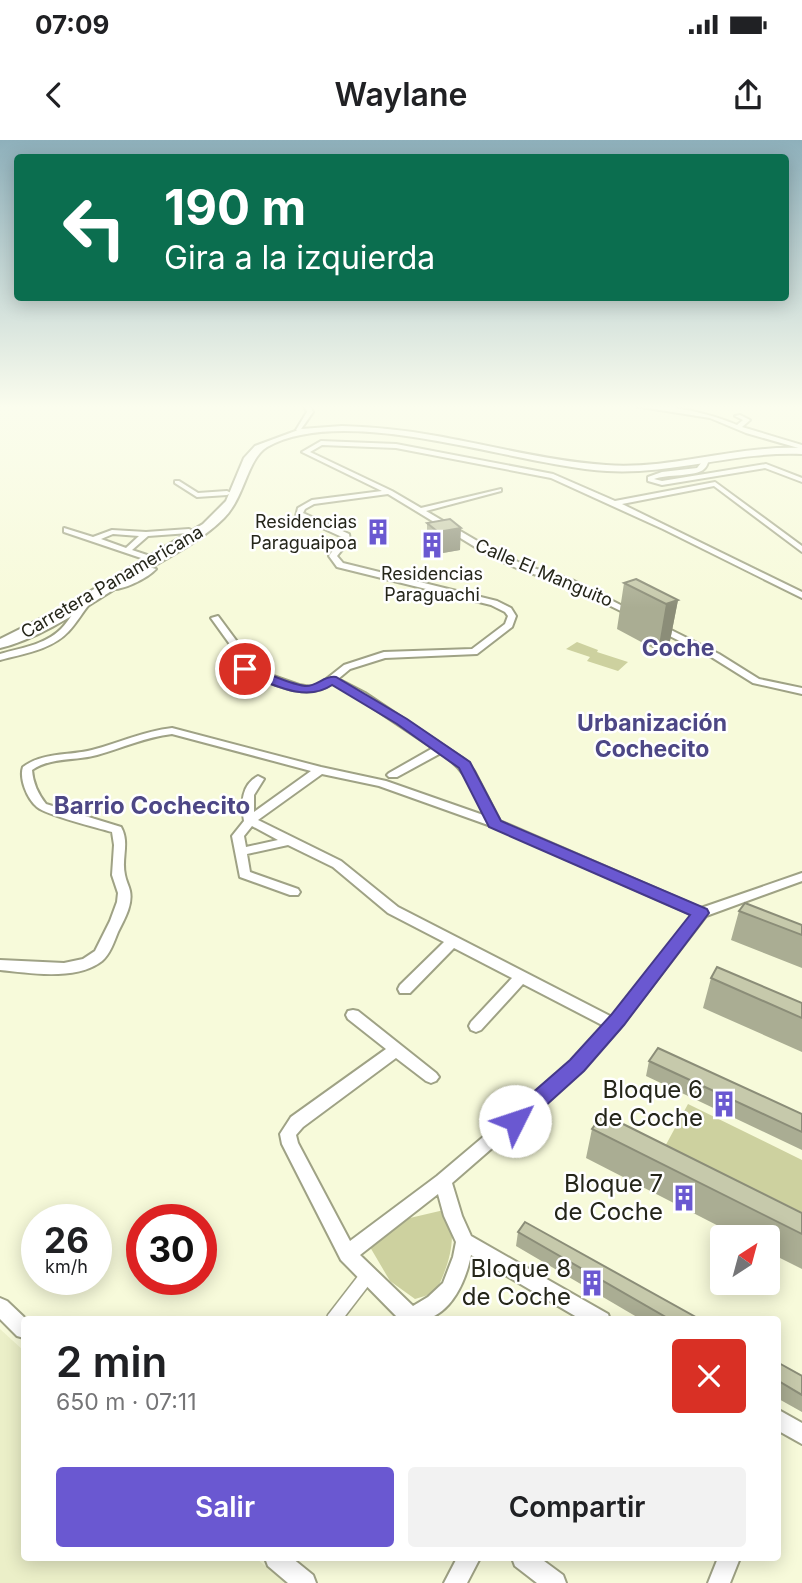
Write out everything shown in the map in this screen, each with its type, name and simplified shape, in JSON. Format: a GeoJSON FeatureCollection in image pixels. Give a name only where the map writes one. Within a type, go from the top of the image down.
{"type":"FeatureCollection","features":[{"type":"Feature","properties":{"kind":"main road","name":"Carretera Panamericana"},"geometry":{"type":"LineString","coordinates":[[0,637],[150,563],[206,518],[225,496],[231,473]]}},
{"type":"Feature","properties":{"kind":"main road","name":"Carretera Panamericana"},"geometry":{"type":"LineString","coordinates":[[0,644],[47,623],[122,581],[206,528],[231,502],[243,473]]}},
{"type":"Feature","properties":{"kind":"street","name":"Calle El Manguito"},"geometry":{"type":"LineString","coordinates":[[349,473],[390,492],[493,554],[524,568],[571,583],[610,600],[639,617]]}},
{"type":"Feature","properties":{"kind":"street","name":"Calle El Manguito"},"geometry":{"type":"LineString","coordinates":[[539,473],[553,476],[617,503]]}},
{"type":"Feature","properties":{"kind":"street"},"geometry":{"type":"LineString","coordinates":[[668,473],[650,478],[662,483],[721,473]]}},
{"type":"Feature","properties":{"kind":"street"},"geometry":{"type":"LineString","coordinates":[[788,473],[802,480]]}},
{"type":"Feature","properties":{"kind":"street"},"geometry":{"type":"LineString","coordinates":[[793,475],[802,474]]}},
{"type":"Feature","properties":{"kind":"street"},"geometry":{"type":"LineString","coordinates":[[177,482],[197,495],[225,496]]}},
{"type":"Feature","properties":{"kind":"street"},"geometry":{"type":"LineString","coordinates":[[617,503],[715,484],[802,550]]}},
{"type":"Feature","properties":{"kind":"street"},"geometry":{"type":"LineString","coordinates":[[421,510],[499,490]]}},
{"type":"Feature","properties":{"kind":"street"},"geometry":{"type":"LineString","coordinates":[[215,618],[222,632],[236,647],[242,666],[250,672],[303,690],[318,688],[346,667],[384,655],[474,652],[509,625],[512,616],[508,610],[494,603],[340,565],[333,556],[346,540],[346,536],[299,514],[302,508],[312,502],[390,492]]}},
{"type":"Feature","properties":{"kind":"street"},"geometry":{"type":"LineString","coordinates":[[617,503],[802,595]]}},
{"type":"Feature","properties":{"kind":"street"},"geometry":{"type":"LineString","coordinates":[[0,657],[55,638],[65,630],[69,621],[88,601],[122,581],[145,575],[150,563],[129,549],[66,530]]}},
{"type":"Feature","properties":{"kind":"street"},"geometry":{"type":"LineString","coordinates":[[92,540],[113,532],[146,534],[189,531]]}},
{"type":"Feature","properties":{"kind":"street"},"geometry":{"type":"LineString","coordinates":[[129,549],[146,534]]}},
{"type":"Feature","properties":{"kind":"street"},"geometry":{"type":"LineString","coordinates":[[650,622],[716,656],[756,681],[802,691]]}},
{"type":"Feature","properties":{"kind":"street"},"geometry":{"type":"LineString","coordinates":[[332,679],[442,748],[469,771],[495,824]]}},
{"type":"Feature","properties":{"kind":"street"},"geometry":{"type":"LineString","coordinates":[[0,965],[46,969],[91,961],[99,956],[114,928],[124,894],[117,869],[121,854],[120,834],[112,827],[42,806],[37,801],[26,774],[32,764],[46,758],[92,754],[153,733],[172,731],[320,770],[382,783],[495,824],[701,913]]}},
{"type":"Feature","properties":{"kind":"street"},"geometry":{"type":"LineString","coordinates":[[393,775],[442,748]]}},
{"type":"Feature","properties":{"kind":"street"},"geometry":{"type":"LineString","coordinates":[[294,892],[245,875],[238,836],[250,821],[320,770]]}},
{"type":"Feature","properties":{"kind":"street"},"geometry":{"type":"LineString","coordinates":[[258,779],[245,802],[250,821],[337,864],[393,910],[614,1025]]}},
{"type":"Feature","properties":{"kind":"street"},"geometry":{"type":"LineString","coordinates":[[242,852],[288,841]]}},
{"type":"Feature","properties":{"kind":"street"},"geometry":{"type":"LineString","coordinates":[[347,1254],[443,1181],[577,1066],[614,1025],[701,913],[802,877]]}},
{"type":"Feature","properties":{"kind":"street"},"geometry":{"type":"LineString","coordinates":[[405,989],[452,942]]}},
{"type":"Feature","properties":{"kind":"street"},"geometry":{"type":"LineString","coordinates":[[476,1026],[520,978]]}},
{"type":"Feature","properties":{"kind":"street"},"geometry":{"type":"LineString","coordinates":[[353,1015],[430,1077]]}},
{"type":"Feature","properties":{"kind":"street"},"geometry":{"type":"LineString","coordinates":[[396,1050],[297,1122],[288,1134],[290,1144],[347,1254],[410,1316]]}},
{"type":"Feature","properties":{"kind":"street"},"geometry":{"type":"LineString","coordinates":[[416,1316],[438,1304],[459,1275],[465,1242],[443,1181]]}},
{"type":"Feature","properties":{"kind":"street"},"geometry":{"type":"LineString","coordinates":[[465,1242],[594,1316]]}},
{"type":"Feature","properties":{"kind":"street"},"geometry":{"type":"LineString","coordinates":[[336,1316],[367,1276]]}},
{"type":"Feature","properties":{"kind":"street"},"geometry":{"type":"LineString","coordinates":[[0,1307],[21,1326]]}},
{"type":"Feature","properties":{"kind":"street"},"geometry":{"type":"LineString","coordinates":[[781,1426],[802,1434]]}},
{"type":"Feature","properties":{"kind":"street"},"geometry":{"type":"LineString","coordinates":[[279,1561],[305,1583]]}},
{"type":"Feature","properties":{"kind":"street"},"geometry":{"type":"LineString","coordinates":[[455,1583],[468,1561]]}},
{"type":"Feature","properties":{"kind":"street"},"geometry":{"type":"LineString","coordinates":[[527,1561],[555,1583]]}},
{"type":"Feature","properties":{"kind":"street"},"geometry":{"type":"LineString","coordinates":[[719,1583],[728,1561]]}},
{"type":"Feature","properties":{"kind":"shaded area"},"geometry":{"type":"Polygon","coordinates":[[[577,642],[628,662],[618,671],[587,661],[590,657],[566,649],[577,642]]]}},
{"type":"Feature","properties":{"kind":"shaded area"},"geometry":{"type":"Polygon","coordinates":[[[688,1104],[802,1160],[802,1224],[662,1152],[688,1104]]]}},
{"type":"Feature","properties":{"kind":"shaded area"},"geometry":{"type":"Polygon","coordinates":[[[444,1210],[449,1219],[452,1240],[448,1263],[435,1293],[415,1299],[390,1281],[370,1247],[397,1221],[444,1210]]]}},
{"type":"Feature","properties":{"kind":"shaded area"},"geometry":{"type":"Polygon","coordinates":[[[0,1329],[21,1348],[21,1561],[259,1561],[285,1583],[0,1583],[0,1329]]]}},
{"type":"Feature","properties":{"kind":"building"},"geometry":{"type":"Polygon","coordinates":[[[450,519],[461,528],[438,532],[427,523],[450,519]]]}},
{"type":"Feature","properties":{"kind":"building"},"geometry":{"type":"Polygon","coordinates":[[[636,579],[678,600],[666,604],[624,583],[636,579]]]}},
{"type":"Feature","properties":{"kind":"building"},"geometry":{"type":"Polygon","coordinates":[[[745,903],[802,925],[802,935],[739,911],[745,903]]]}},
{"type":"Feature","properties":{"kind":"building"},"geometry":{"type":"Polygon","coordinates":[[[717,967],[802,1003],[802,1018],[711,978],[717,967]]]}},
{"type":"Feature","properties":{"kind":"building"},"geometry":{"type":"Polygon","coordinates":[[[658,1048],[802,1114],[802,1132],[649,1061],[658,1048]]]}},
{"type":"Feature","properties":{"kind":"building"},"geometry":{"type":"Polygon","coordinates":[[[603,1114],[802,1213],[802,1234],[592,1129],[603,1114]]]}},
{"type":"Feature","properties":{"kind":"building"},"geometry":{"type":"Polygon","coordinates":[[[525,1222],[694,1316],[664,1316],[518,1232],[525,1222]]]}},
{"type":"Feature","properties":{"kind":"building"},"geometry":{"type":"Polygon","coordinates":[[[781,1364],[802,1376],[802,1395],[781,1382],[781,1364]]]}},
{"type":"Feature","properties":{"kind":"place","name":"Residencias Paraguaipoa"},"geometry":{"type":"Point","coordinates":[378,532]}},
{"type":"Feature","properties":{"kind":"place","name":"Residencias Paraguachi"},"geometry":{"type":"Point","coordinates":[432,545]}},
{"type":"Feature","properties":{"kind":"place","name":"Bloque 6 de Coche"},"geometry":{"type":"Point","coordinates":[724,1104]}},
{"type":"Feature","properties":{"kind":"place","name":"Bloque 7 de Coche"},"geometry":{"type":"Point","coordinates":[684,1198]}},
{"type":"Feature","properties":{"kind":"place","name":"Bloque 8 de Coche"},"geometry":{"type":"Point","coordinates":[592,1283]}},
{"type":"Feature","properties":{"kind":"district","name":"Coche"},"geometry":{"type":"Point","coordinates":[678,648]}},
{"type":"Feature","properties":{"kind":"district","name":"Urbanización Cochecito"},"geometry":{"type":"Point","coordinates":[652,736]}},
{"type":"Feature","properties":{"kind":"district","name":"Barrio Cochecito"},"geometry":{"type":"Point","coordinates":[152,806]}},
{"type":"Feature","properties":{"kind":"route"},"geometry":{"type":"LineString","coordinates":[[245,669],[303,690],[318,688],[332,679],[402,721],[465,765],[495,824],[701,913],[618,1020],[577,1066],[515,1121]]}}]}
